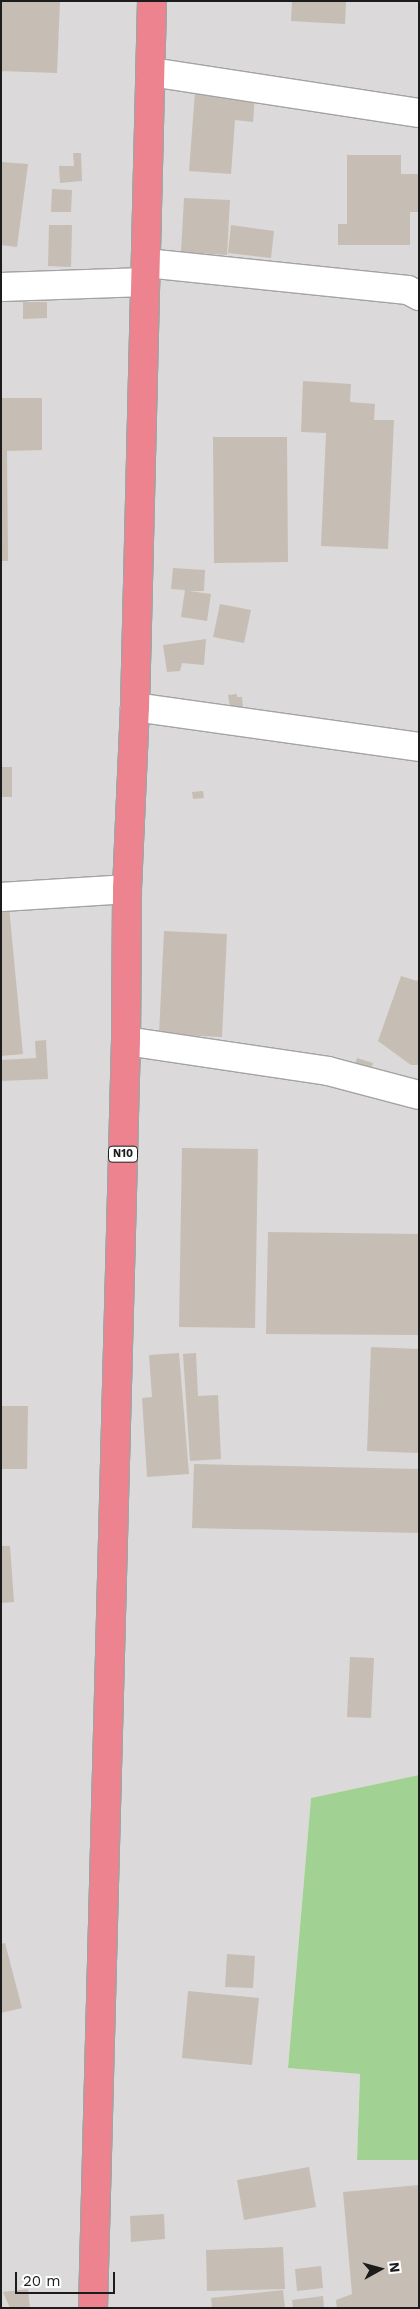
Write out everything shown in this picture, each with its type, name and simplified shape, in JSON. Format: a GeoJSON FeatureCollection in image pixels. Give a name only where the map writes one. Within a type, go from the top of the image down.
{"type":"FeatureCollection","features":[{"type":"Feature","properties":{"kind":"highway","name":"N10"},"geometry":{"type":"LineString","coordinates":[[93,2308],[126,1041],[127,888],[135,707],[152,1]]}},
{"type":"Feature","properties":{"kind":"street"},"geometry":{"type":"LineString","coordinates":[[151,72],[419,113]]}},
{"type":"Feature","properties":{"kind":"street"},"geometry":{"type":"LineString","coordinates":[[1,287],[146,273],[408,290],[419,296]]}},
{"type":"Feature","properties":{"kind":"street"},"geometry":{"type":"LineString","coordinates":[[135,707],[419,747]]}},
{"type":"Feature","properties":{"kind":"street"},"geometry":{"type":"LineString","coordinates":[[1,896],[127,888]]}},
{"type":"Feature","properties":{"kind":"street"},"geometry":{"type":"LineString","coordinates":[[126,1041],[328,1071],[419,1095]]}},
{"type":"Feature","properties":{"kind":"shaded area"},"geometry":{"type":"Polygon","coordinates":[[[1,1],[419,1],[419,1775],[311,1798],[288,2068],[360,2074],[357,2159],[419,2160],[419,2308],[1,2308],[1,1]]]}},
{"type":"Feature","properties":{"kind":"green space"},"geometry":{"type":"Polygon","coordinates":[[[419,1775],[419,2160],[357,2160],[360,2074],[288,2068],[311,1798],[419,1775]]]}},
{"type":"Feature","properties":{"kind":"building"},"geometry":{"type":"Polygon","coordinates":[[[1,1],[60,1],[57,73],[1,71],[1,1]]]}},
{"type":"Feature","properties":{"kind":"building"},"geometry":{"type":"Polygon","coordinates":[[[292,1],[346,1],[345,24],[291,21],[292,1]]]}},
{"type":"Feature","properties":{"kind":"building"},"geometry":{"type":"Polygon","coordinates":[[[195,92],[255,96],[253,122],[235,120],[231,174],[189,171],[195,92]]]}},
{"type":"Feature","properties":{"kind":"building"},"geometry":{"type":"Polygon","coordinates":[[[73,153],[81,153],[82,181],[60,183],[59,166],[74,166],[73,153]]]}},
{"type":"Feature","properties":{"kind":"building"},"geometry":{"type":"Polygon","coordinates":[[[347,155],[401,155],[401,174],[419,174],[419,212],[410,212],[410,245],[338,245],[338,224],[347,224],[347,155]]]}},
{"type":"Feature","properties":{"kind":"building"},"geometry":{"type":"Polygon","coordinates":[[[1,162],[28,164],[17,247],[1,245],[1,162]]]}},
{"type":"Feature","properties":{"kind":"building"},"geometry":{"type":"Polygon","coordinates":[[[52,189],[72,190],[71,212],[51,212],[52,189]]]}},
{"type":"Feature","properties":{"kind":"building"},"geometry":{"type":"Polygon","coordinates":[[[184,198],[230,200],[227,255],[181,252],[184,198]]]}},
{"type":"Feature","properties":{"kind":"building"},"geometry":{"type":"Polygon","coordinates":[[[49,225],[72,225],[71,267],[48,266],[49,225]]]}},
{"type":"Feature","properties":{"kind":"building"},"geometry":{"type":"Polygon","coordinates":[[[231,225],[274,231],[271,258],[228,253],[231,225]]]}},
{"type":"Feature","properties":{"kind":"building"},"geometry":{"type":"Polygon","coordinates":[[[23,302],[47,302],[47,318],[23,319],[23,302]]]}},
{"type":"Feature","properties":{"kind":"building"},"geometry":{"type":"Polygon","coordinates":[[[303,381],[351,384],[350,402],[375,404],[374,420],[394,420],[388,549],[321,546],[326,433],[301,432],[303,381]]]}},
{"type":"Feature","properties":{"kind":"building"},"geometry":{"type":"Polygon","coordinates":[[[1,398],[42,398],[42,450],[7,451],[8,561],[1,561],[1,398]]]}},
{"type":"Feature","properties":{"kind":"building"},"geometry":{"type":"Polygon","coordinates":[[[213,437],[287,437],[288,562],[214,563],[213,437]]]}},
{"type":"Feature","properties":{"kind":"building"},"geometry":{"type":"Polygon","coordinates":[[[173,568],[205,570],[204,591],[189,591],[211,594],[207,621],[181,617],[185,590],[171,589],[173,568]]]}},
{"type":"Feature","properties":{"kind":"building"},"geometry":{"type":"Polygon","coordinates":[[[220,604],[251,610],[244,643],[213,637],[220,604]]]}},
{"type":"Feature","properties":{"kind":"building"},"geometry":{"type":"Polygon","coordinates":[[[206,639],[204,665],[182,663],[180,671],[167,672],[163,645],[206,639]]]}},
{"type":"Feature","properties":{"kind":"building"},"geometry":{"type":"Polygon","coordinates":[[[237,694],[237,697],[242,697],[243,707],[230,707],[228,695],[237,694]]]}},
{"type":"Feature","properties":{"kind":"building"},"geometry":{"type":"Polygon","coordinates":[[[1,767],[12,767],[12,797],[1,797],[1,767]]]}},
{"type":"Feature","properties":{"kind":"building"},"geometry":{"type":"Polygon","coordinates":[[[203,791],[204,798],[193,799],[192,792],[203,791]]]}},
{"type":"Feature","properties":{"kind":"building"},"geometry":{"type":"Polygon","coordinates":[[[9,907],[23,1054],[1,1056],[1,908],[9,907]]]}},
{"type":"Feature","properties":{"kind":"building"},"geometry":{"type":"Polygon","coordinates":[[[164,931],[227,934],[222,1037],[159,1034],[164,931]]]}},
{"type":"Feature","properties":{"kind":"building"},"geometry":{"type":"Polygon","coordinates":[[[401,976],[417,981],[419,977],[419,1065],[411,1065],[378,1041],[401,976]]]}},
{"type":"Feature","properties":{"kind":"building"},"geometry":{"type":"Polygon","coordinates":[[[46,1040],[48,1079],[1,1081],[1,1060],[36,1058],[35,1041],[46,1040]]]}},
{"type":"Feature","properties":{"kind":"building"},"geometry":{"type":"Polygon","coordinates":[[[357,1058],[373,1063],[367,1080],[352,1075],[357,1058]]]}},
{"type":"Feature","properties":{"kind":"building"},"geometry":{"type":"Polygon","coordinates":[[[182,1148],[258,1149],[255,1328],[179,1327],[182,1148]]]}},
{"type":"Feature","properties":{"kind":"building"},"geometry":{"type":"Polygon","coordinates":[[[268,1232],[419,1234],[419,1335],[266,1334],[268,1232]]]}},
{"type":"Feature","properties":{"kind":"building"},"geometry":{"type":"Polygon","coordinates":[[[371,1347],[419,1349],[419,1453],[367,1451],[371,1347]]]}},
{"type":"Feature","properties":{"kind":"building"},"geometry":{"type":"Polygon","coordinates":[[[179,1353],[189,1474],[147,1477],[142,1398],[152,1397],[149,1355],[179,1353]]]}},
{"type":"Feature","properties":{"kind":"building"},"geometry":{"type":"Polygon","coordinates":[[[196,1353],[198,1396],[218,1395],[221,1459],[190,1461],[183,1354],[196,1353]]]}},
{"type":"Feature","properties":{"kind":"building"},"geometry":{"type":"Polygon","coordinates":[[[1,1406],[28,1406],[27,1469],[1,1469],[1,1406]]]}},
{"type":"Feature","properties":{"kind":"building"},"geometry":{"type":"Polygon","coordinates":[[[194,1464],[419,1469],[419,1533],[192,1528],[194,1464]]]}},
{"type":"Feature","properties":{"kind":"building"},"geometry":{"type":"Polygon","coordinates":[[[1,1546],[10,1546],[14,1602],[1,1603],[1,1546]]]}},
{"type":"Feature","properties":{"kind":"building"},"geometry":{"type":"Polygon","coordinates":[[[350,1657],[374,1658],[371,1718],[347,1717],[350,1657]]]}},
{"type":"Feature","properties":{"kind":"building"},"geometry":{"type":"Polygon","coordinates":[[[5,1943],[22,2008],[1,2013],[1,1944],[5,1943]]]}},
{"type":"Feature","properties":{"kind":"building"},"geometry":{"type":"Polygon","coordinates":[[[227,1954],[255,1956],[253,1988],[225,1987],[227,1954]]]}},
{"type":"Feature","properties":{"kind":"building"},"geometry":{"type":"Polygon","coordinates":[[[188,1991],[259,1998],[252,2065],[182,2058],[188,1991]]]}},
{"type":"Feature","properties":{"kind":"building"},"geometry":{"type":"Polygon","coordinates":[[[309,2167],[316,2207],[244,2220],[237,2180],[309,2167]]]}},
{"type":"Feature","properties":{"kind":"building"},"geometry":{"type":"Polygon","coordinates":[[[419,2185],[419,2308],[337,2308],[336,2300],[352,2294],[343,2192],[419,2185]]]}},
{"type":"Feature","properties":{"kind":"building"},"geometry":{"type":"Polygon","coordinates":[[[164,2214],[165,2239],[131,2242],[130,2216],[164,2214]]]}},
{"type":"Feature","properties":{"kind":"building"},"geometry":{"type":"Polygon","coordinates":[[[283,2247],[285,2289],[207,2291],[206,2250],[283,2247]]]}},
{"type":"Feature","properties":{"kind":"building"},"geometry":{"type":"Polygon","coordinates":[[[321,2266],[323,2288],[297,2291],[295,2269],[321,2266]]]}},
{"type":"Feature","properties":{"kind":"building"},"geometry":{"type":"Polygon","coordinates":[[[28,2289],[30,2308],[10,2308],[3,2292],[28,2289]]]}},
{"type":"Feature","properties":{"kind":"building"},"geometry":{"type":"Polygon","coordinates":[[[283,2290],[285,2308],[212,2308],[211,2298],[283,2290]]]}},
{"type":"Feature","properties":{"kind":"building"},"geometry":{"type":"Polygon","coordinates":[[[323,2296],[324,2308],[293,2308],[292,2300],[323,2296]]]}}]}
